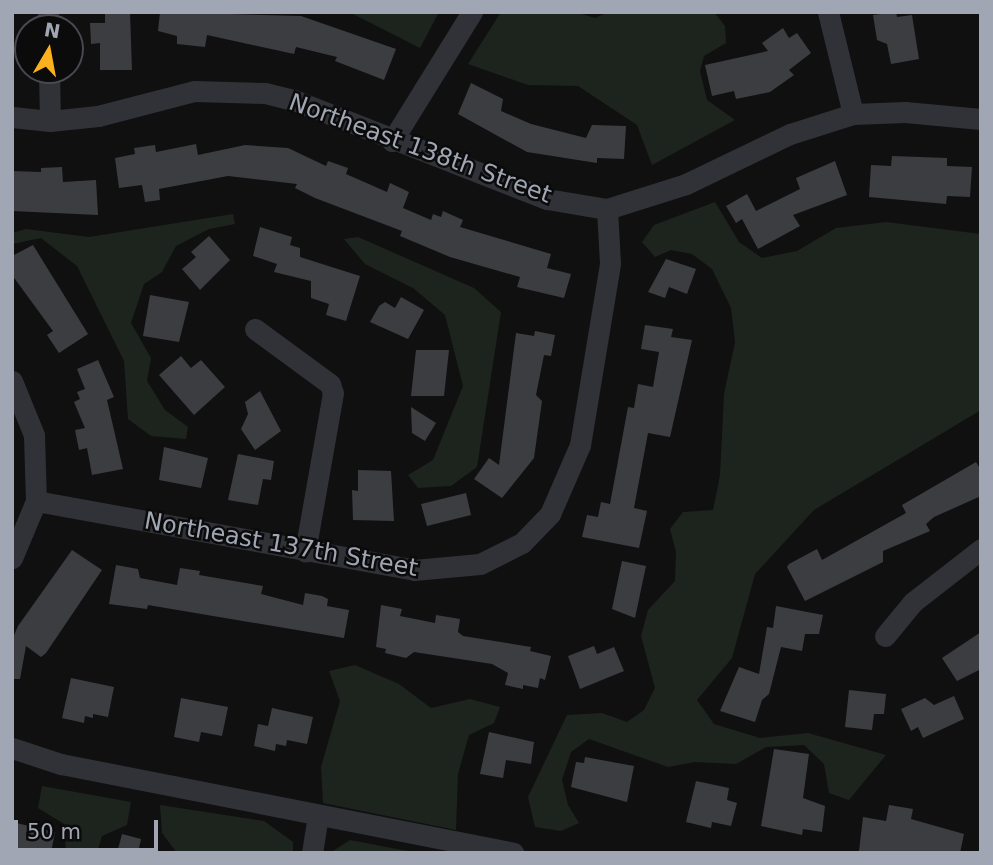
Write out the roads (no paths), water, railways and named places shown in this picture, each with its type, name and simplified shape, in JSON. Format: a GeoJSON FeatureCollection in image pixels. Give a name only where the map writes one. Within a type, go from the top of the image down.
{"type":"FeatureCollection","features":[{"type":"Feature","properties":{"kind":"street"},"geometry":{"type":"LineString","coordinates":[[392,141],[472,12]]}},
{"type":"Feature","properties":{"kind":"street"},"geometry":{"type":"LineString","coordinates":[[828,12],[853,114]]}},
{"type":"Feature","properties":{"kind":"street"},"geometry":{"type":"LineString","coordinates":[[49,84],[50,121]]}},
{"type":"Feature","properties":{"kind":"street","name":"Northeast 138th Street"},"geometry":{"type":"LineString","coordinates":[[12,117],[50,121],[102,115],[194,91],[233,90],[294,100],[392,141],[547,199],[607,209],[686,184],[790,134],[853,114],[905,112],[981,119]]}},
{"type":"Feature","properties":{"kind":"street","name":"Northeast 137th Street"},"geometry":{"type":"LineString","coordinates":[[36,501],[414,570],[449,570],[480,564],[522,543],[550,514],[580,445],[610,263],[607,209]]}},
{"type":"Feature","properties":{"kind":"street"},"geometry":{"type":"LineString","coordinates":[[255,329],[330,384],[333,393],[305,552]]}},
{"type":"Feature","properties":{"kind":"street"},"geometry":{"type":"LineString","coordinates":[[12,381],[34,435],[36,501],[12,558]]}},
{"type":"Feature","properties":{"kind":"street"},"geometry":{"type":"LineString","coordinates":[[885,636],[912,602],[981,549]]}},
{"type":"Feature","properties":{"kind":"street"},"geometry":{"type":"LineString","coordinates":[[12,748],[61,764],[318,817],[513,853]]}},
{"type":"Feature","properties":{"kind":"street"},"geometry":{"type":"LineString","coordinates":[[312,853],[318,817]]}}]}
